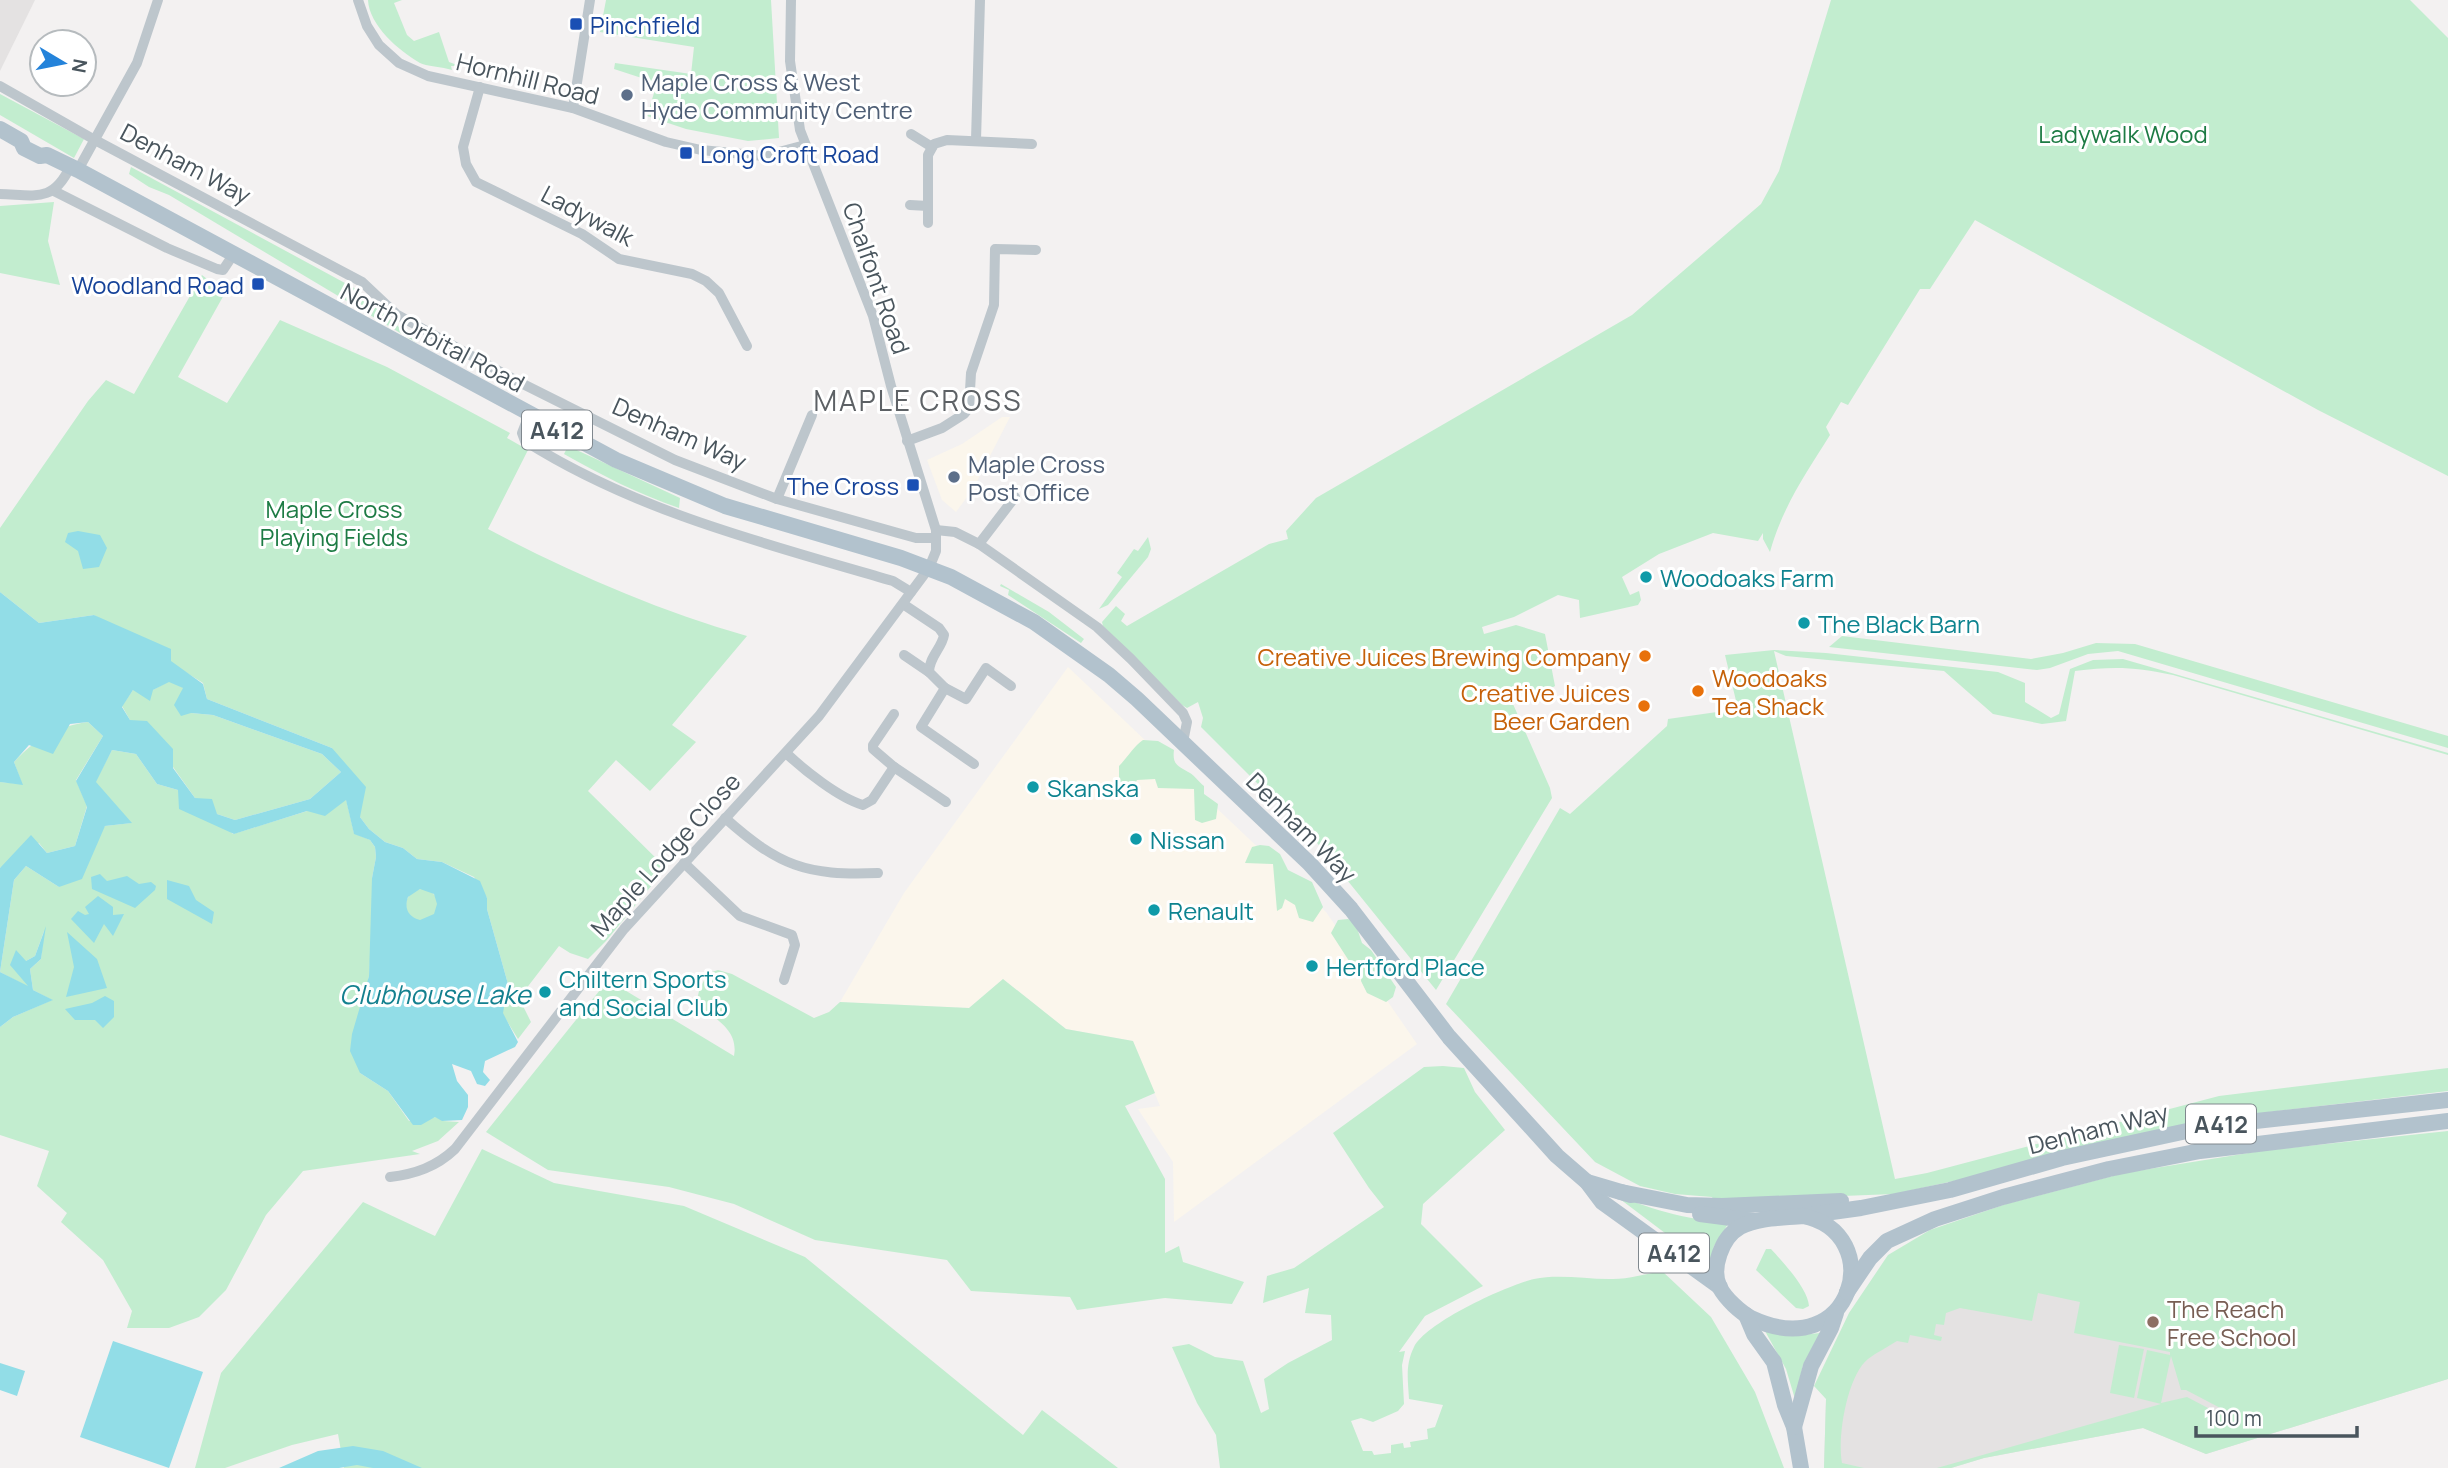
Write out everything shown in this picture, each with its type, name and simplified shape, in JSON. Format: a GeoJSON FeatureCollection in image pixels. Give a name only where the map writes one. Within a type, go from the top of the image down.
{"type":"FeatureCollection","features":[{"type":"Feature","properties":{"kind":"main road","name":"North Orbital Road"},"geometry":{"type":"LineString","coordinates":[[0,130],[21,141],[29,139],[45,148],[47,155],[616,460],[725,506],[929,568]]}},
{"type":"Feature","properties":{"kind":"main road","name":"Denham Way"},"geometry":{"type":"LineString","coordinates":[[929,568],[1034,622],[1119,683],[1326,882],[1351,909],[1449,1037],[1557,1156],[1587,1182],[1602,1202],[1720,1287]]}},
{"type":"Feature","properties":{"kind":"main road","name":"Denham Way"},"geometry":{"type":"LineString","coordinates":[[1803,1216],[1861,1208],[1950,1189],[2133,1141],[2210,1125],[2448,1100]]}},
{"type":"Feature","properties":{"kind":"main road","name":"Denham Way"},"geometry":{"type":"LineString","coordinates":[[1847,1292],[1870,1258],[1887,1241],[1935,1219],[2003,1197],[2109,1170],[2200,1151],[2448,1121]]}},
{"type":"Feature","properties":{"kind":"main road","name":"Denham Way"},"geometry":{"type":"LineString","coordinates":[[1587,1182],[1670,1209],[1754,1221]]}},
{"type":"Feature","properties":{"kind":"main road","name":"A412"},"geometry":{"type":"LineString","coordinates":[[1621,1192],[1687,1205],[1893,1201]]}},
{"type":"Feature","properties":{"kind":"main road"},"geometry":{"type":"LineString","coordinates":[[1794,1427],[1811,1366],[1847,1292],[1852,1274],[1841,1239],[1827,1224],[1803,1216],[1754,1221],[1736,1229],[1722,1249],[1717,1266],[1720,1287],[1746,1315],[1754,1334],[1773,1362],[1794,1427],[1801,1468]]}},
{"type":"Feature","properties":{"kind":"main road"},"geometry":{"type":"LineString","coordinates":[[1746,1315],[1779,1326],[1798,1327],[1821,1322],[1836,1313]]}},
{"type":"Feature","properties":{"kind":"street"},"geometry":{"type":"LineString","coordinates":[[0,194],[37,195],[54,191],[74,169],[95,140],[137,63],[158,0]]}},
{"type":"Feature","properties":{"kind":"street","name":"Hornhill Road"},"geometry":{"type":"LineString","coordinates":[[358,0],[367,26],[379,45],[400,63],[428,76],[573,108],[666,142],[701,150],[764,156],[804,145]]}},
{"type":"Feature","properties":{"kind":"street"},"geometry":{"type":"LineString","coordinates":[[573,108],[590,0]]}},
{"type":"Feature","properties":{"kind":"street","name":"Chalfont Road"},"geometry":{"type":"LineString","coordinates":[[791,0],[792,87],[804,145],[873,316],[936,534]]}},
{"type":"Feature","properties":{"kind":"street"},"geometry":{"type":"LineString","coordinates":[[976,141],[980,0]]}},
{"type":"Feature","properties":{"kind":"street","name":"Denham Way"},"geometry":{"type":"LineString","coordinates":[[0,86],[95,140],[362,282],[396,314],[517,380],[675,460],[777,499],[916,538],[954,532],[979,544],[1097,627],[1130,659],[1183,713],[1187,722],[1182,742]]}},
{"type":"Feature","properties":{"kind":"street","name":"Ladywalk"},"geometry":{"type":"LineString","coordinates":[[480,87],[463,147],[466,163],[476,182],[582,234],[620,259],[692,274],[706,281],[719,293],[747,346]]}},
{"type":"Feature","properties":{"kind":"street"},"geometry":{"type":"LineString","coordinates":[[911,134],[932,147]]}},
{"type":"Feature","properties":{"kind":"street"},"geometry":{"type":"LineString","coordinates":[[928,223],[929,155],[932,147],[947,140],[1032,144]]}},
{"type":"Feature","properties":{"kind":"street"},"geometry":{"type":"LineString","coordinates":[[54,191],[167,248],[220,271],[233,255]]}},
{"type":"Feature","properties":{"kind":"street"},"geometry":{"type":"LineString","coordinates":[[909,205],[928,205]]}},
{"type":"Feature","properties":{"kind":"street"},"geometry":{"type":"LineString","coordinates":[[907,441],[942,428],[969,408],[971,373],[994,305],[995,249],[1035,250]]}},
{"type":"Feature","properties":{"kind":"street"},"geometry":{"type":"LineString","coordinates":[[505,401],[517,380]]}},
{"type":"Feature","properties":{"kind":"street"},"geometry":{"type":"LineString","coordinates":[[529,415],[522,433],[525,441],[599,481],[684,517],[893,581],[911,592]]}},
{"type":"Feature","properties":{"kind":"street"},"geometry":{"type":"LineString","coordinates":[[777,499],[812,415]]}},
{"type":"Feature","properties":{"kind":"street"},"geometry":{"type":"LineString","coordinates":[[979,544],[1015,497]]}},
{"type":"Feature","properties":{"kind":"street"},"geometry":{"type":"LineString","coordinates":[[929,568],[936,551],[936,534]]}},
{"type":"Feature","properties":{"kind":"street","name":"Maple Lodge Close"},"geometry":{"type":"LineString","coordinates":[[390,1177],[439,1163],[455,1149],[616,939],[819,716],[929,568]]}},
{"type":"Feature","properties":{"kind":"street"},"geometry":{"type":"LineString","coordinates":[[903,604],[939,628],[944,635],[930,662],[929,672]]}},
{"type":"Feature","properties":{"kind":"street"},"geometry":{"type":"LineString","coordinates":[[904,655],[929,672],[945,688],[966,699],[986,668],[1011,686]]}},
{"type":"Feature","properties":{"kind":"street"},"geometry":{"type":"LineString","coordinates":[[945,688],[921,727],[974,764]]}},
{"type":"Feature","properties":{"kind":"street"},"geometry":{"type":"LineString","coordinates":[[894,714],[873,744],[876,754],[946,802]]}},
{"type":"Feature","properties":{"kind":"street"},"geometry":{"type":"LineString","coordinates":[[786,753],[832,788],[863,805],[872,800],[894,767]]}},
{"type":"Feature","properties":{"kind":"street"},"geometry":{"type":"LineString","coordinates":[[725,818],[770,853],[792,865],[830,874],[878,873]]}},
{"type":"Feature","properties":{"kind":"street"},"geometry":{"type":"LineString","coordinates":[[684,863],[740,916],[792,935],[795,945],[785,980]]}},
{"type":"Feature","properties":{"kind":"shaded area"},"geometry":{"type":"Polygon","coordinates":[[[0,0],[35,0],[0,71],[0,0]]]}},
{"type":"Feature","properties":{"kind":"shaded area"},"geometry":{"type":"Polygon","coordinates":[[[1002,417],[1010,417],[973,489],[956,512],[942,500],[927,460],[962,444],[1002,417]]]}},
{"type":"Feature","properties":{"kind":"shaded area"},"geometry":{"type":"Polygon","coordinates":[[[1068,667],[1326,912],[1417,1044],[1174,1222],[1173,1162],[1138,1109],[1160,1106],[1133,1041],[1066,1029],[1003,979],[969,1008],[840,1002],[904,893],[1068,667]]]}},
{"type":"Feature","properties":{"kind":"shaded area"},"geometry":{"type":"Polygon","coordinates":[[[1932,1248],[2448,1379],[2206,1454],[2143,1428],[1984,1458],[1951,1468],[1824,1468],[1826,1399],[1932,1248]]]}},
{"type":"Feature","properties":{"kind":"green space"},"geometry":{"type":"Polygon","coordinates":[[[368,0],[402,0],[394,3],[407,35],[414,41],[439,32],[449,62],[460,66],[451,66],[452,70],[422,64],[412,58],[379,28],[368,0]]]}},
{"type":"Feature","properties":{"kind":"green space"},"geometry":{"type":"Polygon","coordinates":[[[606,0],[771,0],[779,138],[748,141],[686,129],[647,116],[657,83],[614,69],[615,63],[691,74],[694,47],[600,32],[606,0]]]}},
{"type":"Feature","properties":{"kind":"green space","name":"Ladywalk Wood"},"geometry":{"type":"Polygon","coordinates":[[[1831,0],[2410,0],[2448,38],[2448,476],[2318,410],[1975,220],[1930,289],[1920,289],[1848,405],[1841,402],[1826,427],[1830,435],[1788,506],[1770,552],[1763,533],[1758,541],[1713,533],[1659,554],[1622,577],[1630,595],[1639,591],[1641,600],[1638,605],[1580,618],[1579,600],[1558,595],[1514,617],[1482,627],[1484,634],[1516,625],[1545,634],[1555,686],[1544,692],[1509,695],[1552,798],[1436,990],[1318,844],[1201,727],[1203,718],[1198,702],[1187,708],[1182,705],[1102,622],[1116,606],[1125,614],[1121,621],[1127,626],[1269,544],[1288,539],[1286,531],[1316,498],[1632,315],[1761,204],[1779,171],[1831,0]]]}},
{"type":"Feature","properties":{"kind":"green space"},"geometry":{"type":"Polygon","coordinates":[[[0,94],[84,139],[74,158],[0,115],[0,94]]]}},
{"type":"Feature","properties":{"kind":"green space"},"geometry":{"type":"Polygon","coordinates":[[[131,167],[356,289],[417,343],[169,195],[149,187],[129,174],[131,167]]]}},
{"type":"Feature","properties":{"kind":"green space"},"geometry":{"type":"Polygon","coordinates":[[[54,202],[48,241],[60,285],[0,273],[0,206],[54,202]]]}},
{"type":"Feature","properties":{"kind":"green space","name":"Maple Cross Playing Fields"},"geometry":{"type":"Polygon","coordinates":[[[202,275],[225,293],[178,377],[227,403],[280,320],[387,367],[510,433],[507,438],[528,450],[488,529],[615,589],[747,636],[672,725],[696,742],[650,791],[616,760],[588,791],[666,868],[588,959],[559,946],[519,998],[531,1022],[518,1039],[502,1013],[508,984],[487,909],[487,898],[474,877],[442,862],[417,859],[403,848],[385,842],[369,829],[360,817],[332,748],[207,699],[203,683],[94,615],[39,623],[0,592],[0,528],[88,401],[106,380],[134,394],[202,275]]]}},
{"type":"Feature","properties":{"kind":"green space"},"geometry":{"type":"Polygon","coordinates":[[[568,446],[680,498],[679,508],[634,490],[578,462],[564,454],[568,446]]]}},
{"type":"Feature","properties":{"kind":"green space"},"geometry":{"type":"Polygon","coordinates":[[[1148,537],[1151,549],[1148,557],[1108,605],[1099,609],[1122,577],[1117,573],[1134,549],[1138,551],[1148,537]]]}},
{"type":"Feature","properties":{"kind":"green space"},"geometry":{"type":"Polygon","coordinates":[[[1001,584],[1049,612],[1084,639],[1081,643],[1008,595],[1009,590],[1000,586],[1001,584]]]}},
{"type":"Feature","properties":{"kind":"green space"},"geometry":{"type":"Polygon","coordinates":[[[1842,636],[2031,659],[2096,643],[2135,644],[2448,736],[2448,748],[2118,651],[2088,654],[2037,670],[1829,647],[1842,636]]]}},
{"type":"Feature","properties":{"kind":"green space"},"geometry":{"type":"Polygon","coordinates":[[[1774,650],[1998,672],[2025,683],[2025,702],[2051,718],[2059,714],[2070,669],[2093,660],[2123,659],[2448,753],[2147,670],[2113,668],[2075,671],[2066,721],[2042,724],[1993,714],[1944,671],[1786,656],[1774,651],[1895,1179],[1927,1173],[2219,1096],[2448,1068],[2448,1091],[2269,1112],[1894,1194],[1714,1201],[1712,1197],[1675,1194],[1640,1186],[1595,1162],[1446,1004],[1560,808],[1570,814],[1667,726],[1668,719],[1738,709],[1725,655],[1774,650]]]}},
{"type":"Feature","properties":{"kind":"green space"},"geometry":{"type":"Polygon","coordinates":[[[169,681],[184,688],[191,713],[213,715],[322,754],[341,772],[310,799],[235,820],[217,814],[195,798],[173,767],[130,720],[122,706],[133,690],[153,690],[169,681]]]}},
{"type":"Feature","properties":{"kind":"green space"},"geometry":{"type":"Polygon","coordinates":[[[88,722],[103,736],[76,780],[87,806],[75,846],[47,853],[39,843],[0,868],[0,782],[22,784],[14,762],[22,754],[57,731],[88,722]]]}},
{"type":"Feature","properties":{"kind":"green space"},"geometry":{"type":"Polygon","coordinates":[[[1143,740],[1158,741],[1174,750],[1177,764],[1194,776],[1204,786],[1204,794],[1218,804],[1216,819],[1202,823],[1195,820],[1194,789],[1158,788],[1155,779],[1137,780],[1135,784],[1119,786],[1119,766],[1143,740]]]}},
{"type":"Feature","properties":{"kind":"green space"},"geometry":{"type":"Polygon","coordinates":[[[112,750],[136,754],[157,784],[178,790],[233,834],[346,799],[354,833],[370,840],[375,847],[376,857],[372,878],[372,933],[369,976],[364,999],[360,1073],[388,1091],[409,1121],[436,1117],[443,1121],[459,1122],[438,1141],[412,1151],[420,1154],[303,1171],[266,1215],[226,1290],[199,1317],[169,1328],[127,1328],[132,1311],[103,1260],[61,1222],[67,1213],[37,1186],[49,1151],[0,1135],[0,1027],[13,1017],[52,1000],[33,990],[30,969],[41,959],[44,931],[35,956],[26,961],[30,988],[0,972],[14,880],[26,866],[59,887],[105,826],[131,823],[95,782],[112,750]]]}},
{"type":"Feature","properties":{"kind":"green space"},"geometry":{"type":"Polygon","coordinates":[[[1269,846],[1280,854],[1288,870],[1312,882],[1323,907],[1313,922],[1299,918],[1295,905],[1285,899],[1282,908],[1277,911],[1273,864],[1245,863],[1252,847],[1269,846]]]}},
{"type":"Feature","properties":{"kind":"green space"},"geometry":{"type":"Polygon","coordinates":[[[422,889],[433,894],[438,905],[433,916],[422,921],[411,916],[406,905],[411,894],[422,889]]]}},
{"type":"Feature","properties":{"kind":"green space"},"geometry":{"type":"Polygon","coordinates":[[[1348,919],[1355,922],[1362,943],[1371,950],[1396,987],[1393,997],[1386,1002],[1367,993],[1361,981],[1362,970],[1351,964],[1331,933],[1338,920],[1348,919]]]}},
{"type":"Feature","properties":{"kind":"green space"},"geometry":{"type":"Polygon","coordinates":[[[718,970],[732,974],[814,1018],[829,1012],[840,1002],[969,1008],[1003,979],[1066,1029],[1133,1041],[1155,1093],[1125,1106],[1165,1179],[1165,1253],[1179,1246],[1183,1262],[1244,1282],[1232,1304],[1165,1298],[1077,1310],[1070,1297],[971,1291],[947,1260],[815,1240],[734,1204],[669,1187],[548,1170],[486,1132],[608,980],[734,1056],[735,1047],[729,1032],[698,1004],[699,991],[704,980],[709,973],[718,970]]]}},
{"type":"Feature","properties":{"kind":"green space"},"geometry":{"type":"Polygon","coordinates":[[[1424,1067],[1464,1068],[1475,1092],[1505,1130],[1423,1204],[1421,1224],[1483,1286],[1425,1316],[1399,1352],[1405,1351],[1402,1365],[1404,1404],[1398,1411],[1373,1422],[1361,1418],[1351,1421],[1363,1451],[1372,1451],[1374,1455],[1391,1453],[1391,1445],[1403,1443],[1404,1448],[1411,1447],[1410,1442],[1428,1439],[1427,1429],[1435,1427],[1443,1405],[1409,1399],[1409,1360],[1422,1337],[1450,1316],[1505,1289],[1534,1279],[1615,1279],[1662,1271],[1711,1317],[1755,1392],[1784,1468],[1220,1468],[1216,1435],[1197,1403],[1172,1347],[1189,1344],[1215,1357],[1243,1361],[1261,1413],[1269,1409],[1264,1379],[1332,1340],[1331,1315],[1305,1313],[1309,1288],[1263,1303],[1267,1276],[1294,1268],[1384,1207],[1333,1133],[1424,1067]]]}},
{"type":"Feature","properties":{"kind":"green space","name":"The Reach Free School"},"geometry":{"type":"Polygon","coordinates":[[[2448,1131],[2448,1379],[2206,1454],[2143,1428],[1984,1458],[1951,1468],[1937,1468],[2161,1404],[2137,1398],[2147,1350],[2170,1355],[2170,1352],[2074,1333],[2080,1302],[2038,1293],[2032,1321],[1960,1308],[1946,1313],[1944,1325],[1936,1324],[1934,1335],[1942,1337],[1941,1341],[1910,1335],[1908,1343],[1897,1341],[1868,1359],[1854,1379],[1849,1393],[1841,1438],[1842,1463],[1864,1468],[1824,1468],[1826,1399],[1814,1386],[1849,1313],[1888,1255],[1930,1230],[2006,1204],[2124,1173],[2261,1151],[2448,1131]],[[2171,1356],[2161,1403],[2187,1397],[2229,1419],[2226,1411],[2186,1390],[2181,1390],[2171,1356]]]}},
{"type":"Feature","properties":{"kind":"green space"},"geometry":{"type":"Polygon","coordinates":[[[482,1149],[554,1183],[684,1206],[805,1257],[1023,1435],[1042,1410],[1118,1468],[344,1468],[338,1434],[292,1445],[225,1468],[195,1468],[221,1373],[363,1202],[435,1236],[482,1149]]]}},
{"type":"Feature","properties":{"kind":"green space"},"geometry":{"type":"Polygon","coordinates":[[[1608,1190],[1666,1212],[1728,1224],[1714,1246],[1710,1267],[1608,1190]]]}},
{"type":"Feature","properties":{"kind":"green space"},"geometry":{"type":"Polygon","coordinates":[[[1766,1249],[1771,1249],[1794,1276],[1808,1299],[1809,1306],[1796,1308],[1756,1270],[1766,1249]]]}},
{"type":"Feature","properties":{"kind":"green space"},"geometry":{"type":"Polygon","coordinates":[[[1765,1331],[1791,1336],[1820,1333],[1803,1365],[1795,1399],[1786,1369],[1765,1331]]]}},
{"type":"Feature","properties":{"kind":"green space"},"geometry":{"type":"Polygon","coordinates":[[[2119,1345],[2144,1349],[2134,1398],[2110,1393],[2119,1345]]]}},
{"type":"Feature","properties":{"kind":"water"},"geometry":{"type":"Polygon","coordinates":[[[78,531],[100,535],[107,548],[99,567],[83,569],[78,551],[65,542],[68,533],[78,531]]]}},
{"type":"Feature","properties":{"kind":"water","name":"Clubhouse Lake"},"geometry":{"type":"Polygon","coordinates":[[[0,592],[39,623],[94,615],[171,649],[171,661],[203,684],[207,699],[332,748],[366,787],[360,817],[369,829],[385,842],[403,848],[417,859],[442,862],[480,881],[487,898],[487,909],[508,984],[503,1013],[518,1042],[515,1047],[485,1061],[483,1072],[490,1080],[485,1086],[477,1084],[471,1071],[452,1064],[457,1081],[468,1095],[468,1107],[462,1120],[442,1121],[435,1117],[421,1125],[413,1125],[388,1091],[360,1073],[350,1051],[352,1034],[369,976],[372,878],[376,857],[375,847],[370,840],[354,834],[346,800],[325,816],[307,811],[234,834],[179,809],[178,790],[157,784],[136,754],[112,750],[96,782],[132,823],[105,826],[82,879],[59,887],[26,866],[14,880],[0,972],[0,868],[31,835],[47,853],[75,846],[87,807],[76,781],[103,736],[88,722],[70,724],[53,754],[29,745],[14,762],[23,785],[0,782],[0,592]],[[169,682],[153,690],[150,701],[133,690],[122,707],[130,720],[147,721],[173,749],[173,768],[195,798],[212,799],[217,814],[235,820],[310,799],[341,772],[322,754],[213,715],[191,713],[181,716],[174,705],[183,688],[169,682]],[[420,889],[408,897],[406,905],[408,912],[420,920],[434,914],[437,904],[434,894],[420,889]]]}},
{"type":"Feature","properties":{"kind":"water"},"geometry":{"type":"Polygon","coordinates":[[[100,874],[107,881],[127,876],[139,884],[151,882],[156,886],[155,890],[135,908],[92,889],[91,877],[100,874]]]}},
{"type":"Feature","properties":{"kind":"water"},"geometry":{"type":"Polygon","coordinates":[[[167,880],[189,886],[196,900],[214,912],[212,924],[167,899],[167,880]]]}},
{"type":"Feature","properties":{"kind":"water"},"geometry":{"type":"Polygon","coordinates":[[[98,896],[113,907],[113,915],[124,914],[113,936],[104,924],[94,943],[71,919],[78,911],[89,914],[85,907],[98,896]]]}},
{"type":"Feature","properties":{"kind":"water"},"geometry":{"type":"Polygon","coordinates":[[[46,926],[41,959],[30,969],[33,990],[53,1000],[13,1017],[0,1027],[0,972],[28,986],[10,965],[16,950],[26,961],[35,956],[46,926]]]}},
{"type":"Feature","properties":{"kind":"water"},"geometry":{"type":"Polygon","coordinates":[[[67,932],[97,959],[107,988],[66,997],[74,967],[67,932]]]}},
{"type":"Feature","properties":{"kind":"water"},"geometry":{"type":"Polygon","coordinates":[[[105,996],[114,1001],[114,1017],[103,1028],[95,1020],[75,1020],[65,1009],[92,1003],[105,996]]]}},
{"type":"Feature","properties":{"kind":"water"},"geometry":{"type":"Polygon","coordinates":[[[113,1341],[203,1372],[169,1468],[80,1437],[113,1341]]]}},
{"type":"Feature","properties":{"kind":"water"},"geometry":{"type":"Polygon","coordinates":[[[0,1363],[25,1371],[17,1396],[0,1390],[0,1363]]]}},
{"type":"Feature","properties":{"kind":"water"},"geometry":{"type":"Polygon","coordinates":[[[353,1446],[383,1451],[422,1468],[373,1468],[357,1465],[339,1468],[279,1468],[318,1451],[353,1446]]]}},
{"type":"Feature","properties":{"kind":"place","name":"Pinchfield"},"geometry":{"type":"Point","coordinates":[576,24]}},
{"type":"Feature","properties":{"kind":"place","name":"Maple Cross & West Hyde Community Centre"},"geometry":{"type":"Point","coordinates":[627,95]}},
{"type":"Feature","properties":{"kind":"place","name":"Long Croft Road"},"geometry":{"type":"Point","coordinates":[686,153]}},
{"type":"Feature","properties":{"kind":"place","name":"Woodland Road"},"geometry":{"type":"Point","coordinates":[258,284]}},
{"type":"Feature","properties":{"kind":"place","name":"Maple Cross Post Office"},"geometry":{"type":"Point","coordinates":[954,477]}},
{"type":"Feature","properties":{"kind":"place","name":"The Cross"},"geometry":{"type":"Point","coordinates":[913,485]}},
{"type":"Feature","properties":{"kind":"place","name":"Woodoaks Farm"},"geometry":{"type":"Point","coordinates":[1646,577]}},
{"type":"Feature","properties":{"kind":"place","name":"The Black Barn"},"geometry":{"type":"Point","coordinates":[1804,623]}},
{"type":"Feature","properties":{"kind":"place","name":"Creative Juices Brewing Company"},"geometry":{"type":"Point","coordinates":[1645,656]}},
{"type":"Feature","properties":{"kind":"place","name":"Woodoaks Tea Shack"},"geometry":{"type":"Point","coordinates":[1698,691]}},
{"type":"Feature","properties":{"kind":"place","name":"Creative Juices Beer Garden"},"geometry":{"type":"Point","coordinates":[1644,706]}},
{"type":"Feature","properties":{"kind":"place","name":"Skanska"},"geometry":{"type":"Point","coordinates":[1033,787]}},
{"type":"Feature","properties":{"kind":"place","name":"Nissan"},"geometry":{"type":"Point","coordinates":[1136,839]}},
{"type":"Feature","properties":{"kind":"place","name":"Renault"},"geometry":{"type":"Point","coordinates":[1154,910]}},
{"type":"Feature","properties":{"kind":"place","name":"Hertford Place"},"geometry":{"type":"Point","coordinates":[1312,966]}},
{"type":"Feature","properties":{"kind":"place","name":"Chiltern Sports and Social Club"},"geometry":{"type":"Point","coordinates":[545,992]}},
{"type":"Feature","properties":{"kind":"place","name":"The Reach Free School"},"geometry":{"type":"Point","coordinates":[2153,1322]}},
{"type":"Feature","properties":{"kind":"district","name":"MAPLE CROSS"},"geometry":{"type":"Point","coordinates":[918,400]}}]}
